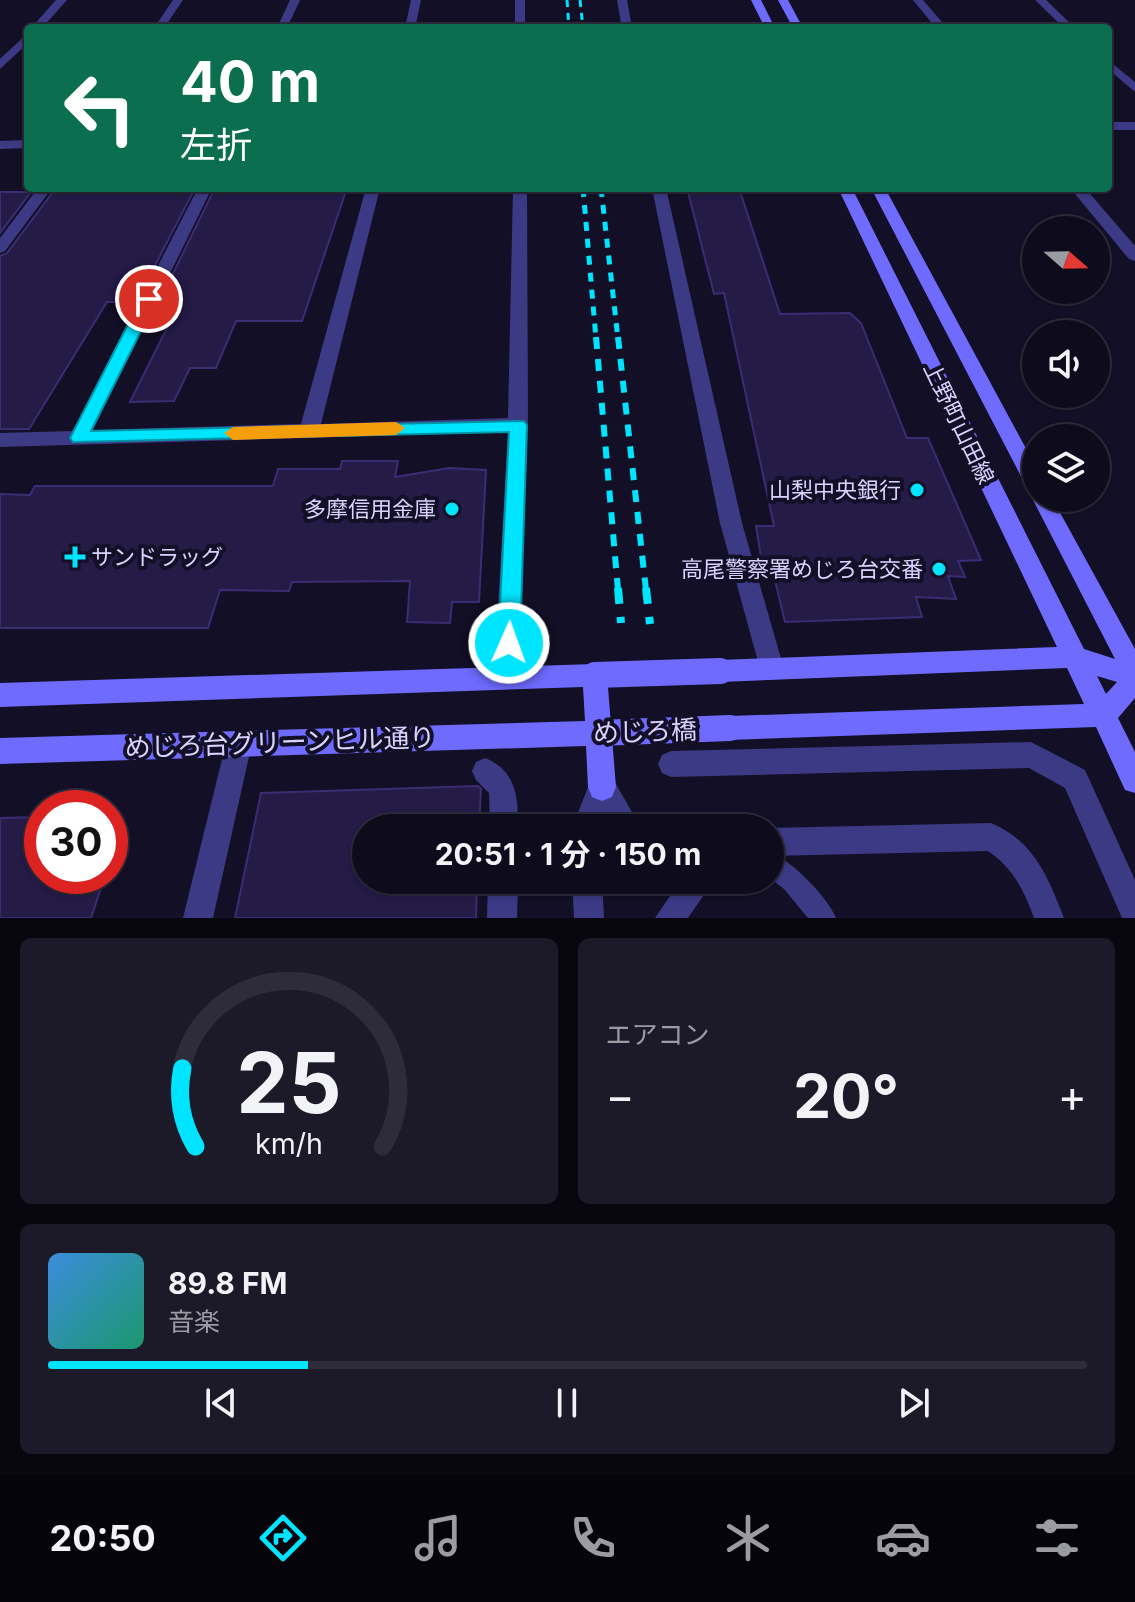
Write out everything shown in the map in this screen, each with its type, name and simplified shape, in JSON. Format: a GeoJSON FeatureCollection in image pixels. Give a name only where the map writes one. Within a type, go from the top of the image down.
{"type":"FeatureCollection","features":[{"type":"Feature","properties":{"kind":"street"},"geometry":{"type":"LineString","coordinates":[[40,24],[62,0]]}},
{"type":"Feature","properties":{"kind":"street"},"geometry":{"type":"LineString","coordinates":[[162,24],[178,0]]}},
{"type":"Feature","properties":{"kind":"street"},"geometry":{"type":"LineString","coordinates":[[284,24],[295,0]]}},
{"type":"Feature","properties":{"kind":"street"},"geometry":{"type":"LineString","coordinates":[[411,24],[416,0]]}},
{"type":"Feature","properties":{"kind":"street"},"geometry":{"type":"LineString","coordinates":[[520,0],[520,24]]}},
{"type":"Feature","properties":{"kind":"street"},"geometry":{"type":"LineString","coordinates":[[622,0],[626,24]]}},
{"type":"Feature","properties":{"kind":"street"},"geometry":{"type":"LineString","coordinates":[[756,0],[768,24]]}},
{"type":"Feature","properties":{"kind":"street"},"geometry":{"type":"LineString","coordinates":[[783,0],[796,24]]}},
{"type":"Feature","properties":{"kind":"street"},"geometry":{"type":"LineString","coordinates":[[918,0],[939,24]]}},
{"type":"Feature","properties":{"kind":"street"},"geometry":{"type":"LineString","coordinates":[[1040,0],[1066,24]]}},
{"type":"Feature","properties":{"kind":"street"},"geometry":{"type":"LineString","coordinates":[[0,66],[24,40]]}},
{"type":"Feature","properties":{"kind":"street"},"geometry":{"type":"LineString","coordinates":[[1112,67],[1135,88]]}},
{"type":"Feature","properties":{"kind":"street"},"geometry":{"type":"LineString","coordinates":[[1112,126],[1135,126]]}},
{"type":"Feature","properties":{"kind":"street"},"geometry":{"type":"LineString","coordinates":[[0,145],[24,144]]}},
{"type":"Feature","properties":{"kind":"street"},"geometry":{"type":"LineString","coordinates":[[0,248],[42,192]]}},
{"type":"Feature","properties":{"kind":"street"},"geometry":{"type":"LineString","coordinates":[[79,438],[203,192]]}},
{"type":"Feature","properties":{"kind":"street"},"geometry":{"type":"LineString","coordinates":[[309,431],[372,192]]}},
{"type":"Feature","properties":{"kind":"street"},"geometry":{"type":"LineString","coordinates":[[506,678],[518,425],[520,192]]}},
{"type":"Feature","properties":{"kind":"street"},"geometry":{"type":"LineString","coordinates":[[660,192],[731,523],[772,669]]}},
{"type":"Feature","properties":{"kind":"street","name":"上野町山田線"},"geometry":{"type":"LineString","coordinates":[[847,192],[1135,780]]}},
{"type":"Feature","properties":{"kind":"street","name":"上野町山田線"},"geometry":{"type":"LineString","coordinates":[[880,192],[1022,460]]}},
{"type":"Feature","properties":{"kind":"street"},"geometry":{"type":"LineString","coordinates":[[1080,192],[1135,256]]}},
{"type":"Feature","properties":{"kind":"street"},"geometry":{"type":"LineString","coordinates":[[0,440],[518,425]]}},
{"type":"Feature","properties":{"kind":"street"},"geometry":{"type":"LineString","coordinates":[[1049,512],[1135,677]]}},
{"type":"Feature","properties":{"kind":"street"},"geometry":{"type":"LineString","coordinates":[[0,695],[1074,657],[1135,677]]}},
{"type":"Feature","properties":{"kind":"street"},"geometry":{"type":"LineString","coordinates":[[595,675],[602,787],[616,814]]}},
{"type":"Feature","properties":{"kind":"street"},"geometry":{"type":"LineString","coordinates":[[1104,715],[1135,677]]}},
{"type":"Feature","properties":{"kind":"street","name":"めじろ橋"},"geometry":{"type":"LineString","coordinates":[[560,734],[1104,715]]}},
{"type":"Feature","properties":{"kind":"street","name":"めじろ台グリーンヒル通り"},"geometry":{"type":"LineString","coordinates":[[0,751],[560,734]]}},
{"type":"Feature","properties":{"kind":"street"},"geometry":{"type":"LineString","coordinates":[[198,918],[239,743]]}},
{"type":"Feature","properties":{"kind":"street"},"geometry":{"type":"LineString","coordinates":[[671,764],[1031,755],[1075,779],[1135,914]]}},
{"type":"Feature","properties":{"kind":"street"},"geometry":{"type":"LineString","coordinates":[[485,771],[498,779],[504,790],[504,814]]}},
{"type":"Feature","properties":{"kind":"street"},"geometry":{"type":"LineString","coordinates":[[589,814],[602,787]]}},
{"type":"Feature","properties":{"kind":"street"},"geometry":{"type":"LineString","coordinates":[[784,842],[991,837],[1012,849],[1030,869],[1049,918]]}},
{"type":"Feature","properties":{"kind":"street"},"geometry":{"type":"LineString","coordinates":[[502,918],[503,894]]}},
{"type":"Feature","properties":{"kind":"street"},"geometry":{"type":"LineString","coordinates":[[588,894],[589,918]]}},
{"type":"Feature","properties":{"kind":"street"},"geometry":{"type":"LineString","coordinates":[[670,918],[688,894]]}},
{"type":"Feature","properties":{"kind":"lane"},"geometry":{"type":"LineString","coordinates":[[784,874],[824,918]]}},
{"type":"Feature","properties":{"kind":"building"},"geometry":{"type":"Polygon","coordinates":[[[0,192],[31,192],[0,233],[0,192]]]}},
{"type":"Feature","properties":{"kind":"building"},"geometry":{"type":"Polygon","coordinates":[[[53,192],[193,192],[136,302],[107,302],[29,429],[0,429],[0,256],[7,253],[53,192]]]}},
{"type":"Feature","properties":{"kind":"building"},"geometry":{"type":"Polygon","coordinates":[[[213,192],[346,192],[302,321],[236,321],[216,368],[190,368],[174,401],[130,402],[180,302],[159,302],[213,192]]]}},
{"type":"Feature","properties":{"kind":"building"},"geometry":{"type":"Polygon","coordinates":[[[688,192],[740,192],[780,314],[850,313],[861,323],[907,438],[928,438],[981,560],[958,561],[965,577],[948,576],[956,599],[916,597],[922,617],[785,622],[771,564],[762,564],[756,526],[774,526],[724,293],[714,294],[688,192]]]}},
{"type":"Feature","properties":{"kind":"building"},"geometry":{"type":"Polygon","coordinates":[[[342,461],[398,461],[395,477],[449,468],[486,470],[479,602],[452,602],[450,623],[407,622],[410,581],[292,582],[289,591],[220,590],[208,628],[0,628],[0,494],[30,495],[35,486],[273,486],[278,469],[340,469],[342,461]]]}},
{"type":"Feature","properties":{"kind":"building"},"geometry":{"type":"Polygon","coordinates":[[[478,786],[481,789],[480,814],[352,814],[352,894],[477,894],[476,918],[235,918],[261,793],[478,786]]]}},
{"type":"Feature","properties":{"kind":"building"},"geometry":{"type":"Polygon","coordinates":[[[24,817],[24,894],[99,894],[91,918],[0,918],[0,818],[24,817]]]}},
{"type":"Feature","properties":{"kind":"railway"},"geometry":{"type":"LineString","coordinates":[[567,0],[569,24]]}},
{"type":"Feature","properties":{"kind":"railway"},"geometry":{"type":"LineString","coordinates":[[580,0],[583,24]]}},
{"type":"Feature","properties":{"kind":"railway"},"geometry":{"type":"LineString","coordinates":[[583,192],[596,339]]}},
{"type":"Feature","properties":{"kind":"railway"},"geometry":{"type":"LineString","coordinates":[[601,192],[618,339]]}},
{"type":"Feature","properties":{"kind":"railway"},"geometry":{"type":"LineString","coordinates":[[596,337],[618,590]]}},
{"type":"Feature","properties":{"kind":"railway"},"geometry":{"type":"LineString","coordinates":[[618,337],[646,590]]}},
{"type":"Feature","properties":{"kind":"railway"},"geometry":{"type":"LineString","coordinates":[[618,588],[621,623]]}},
{"type":"Feature","properties":{"kind":"railway"},"geometry":{"type":"LineString","coordinates":[[646,588],[650,624]]}},
{"type":"Feature","properties":{"kind":"slow traffic"},"geometry":{"type":"LineString","coordinates":[[233,433],[396,428]]}},
{"type":"Feature","properties":{"kind":"place","name":"山梨中央銀行"},"geometry":{"type":"Point","coordinates":[917,490]}},
{"type":"Feature","properties":{"kind":"place","name":"多摩信用金庫"},"geometry":{"type":"Point","coordinates":[452,509]}},
{"type":"Feature","properties":{"kind":"place","name":"サンドラッグ"},"geometry":{"type":"Point","coordinates":[75,557]}},
{"type":"Feature","properties":{"kind":"place","name":"高尾警察署めじろ台交番"},"geometry":{"type":"Point","coordinates":[939,569]}},
{"type":"Feature","properties":{"kind":"route"},"geometry":{"type":"LineString","coordinates":[[149,299],[79,438],[518,425],[509,643]]}}]}
